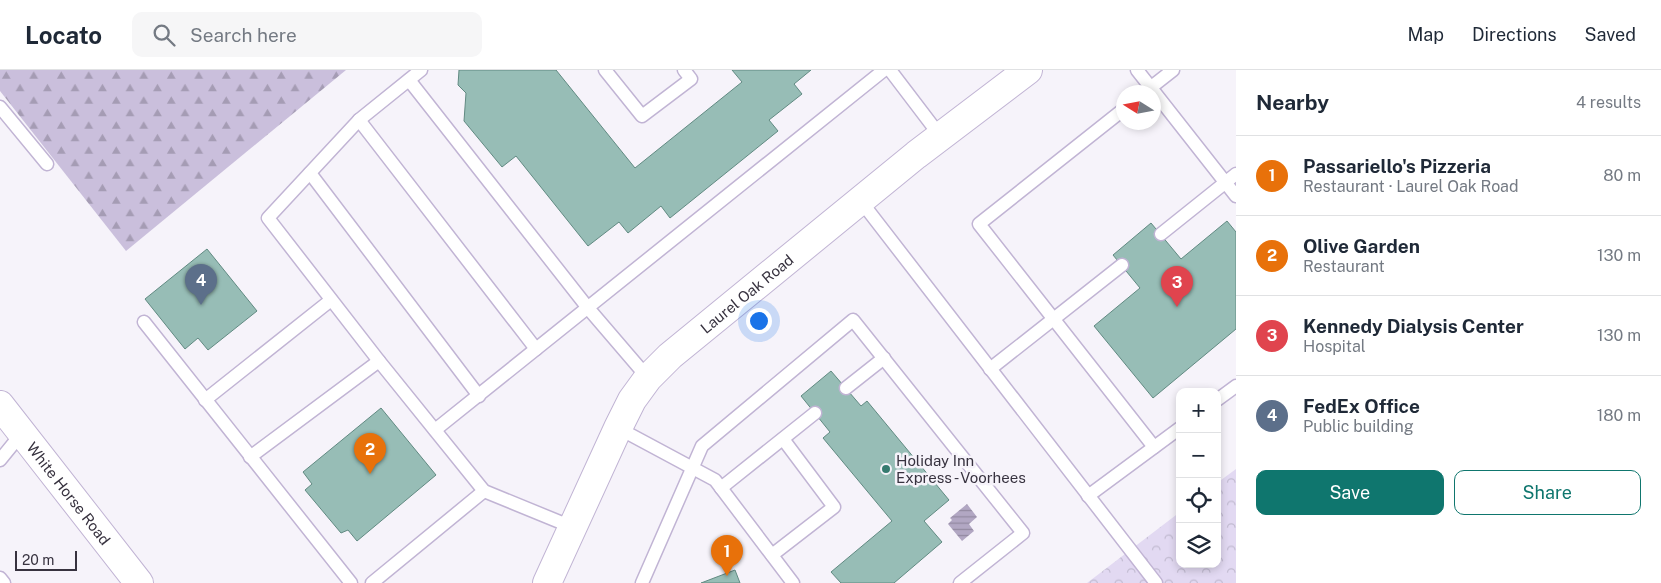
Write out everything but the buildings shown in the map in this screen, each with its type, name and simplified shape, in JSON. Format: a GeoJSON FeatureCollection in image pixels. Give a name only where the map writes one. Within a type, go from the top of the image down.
{"type":"FeatureCollection","features":[{"type":"Feature","properties":{"kind":"street","name":"Laurel Oak Road"},"geometry":{"type":"LineString","coordinates":[[547,583],[618,428],[632,400],[648,378],[670,356],[860,200],[1026,71]]}},
{"type":"Feature","properties":{"kind":"street","name":"White Horse Road"},"geometry":{"type":"LineString","coordinates":[[0,405],[139,583]]}},
{"type":"Feature","properties":{"kind":"lane"},"geometry":{"type":"LineString","coordinates":[[421,70],[359,120],[268,218],[379,361],[484,491],[572,527]]}},
{"type":"Feature","properties":{"kind":"lane"},"geometry":{"type":"LineString","coordinates":[[605,70],[642,116],[691,79],[684,70]]}},
{"type":"Feature","properties":{"kind":"lane"},"geometry":{"type":"LineString","coordinates":[[435,430],[884,70]]}},
{"type":"Feature","properties":{"kind":"lane"},"geometry":{"type":"LineString","coordinates":[[890,70],[941,137]]}},
{"type":"Feature","properties":{"kind":"lane"},"geometry":{"type":"LineString","coordinates":[[1137,70],[1145,85]]}},
{"type":"Feature","properties":{"kind":"lane"},"geometry":{"type":"LineString","coordinates":[[1154,85],[1173,70]]}},
{"type":"Feature","properties":{"kind":"lane"},"geometry":{"type":"LineString","coordinates":[[409,80],[588,308],[648,378]]}},
{"type":"Feature","properties":{"kind":"lane"},"geometry":{"type":"LineString","coordinates":[[1161,106],[1236,196]]}},
{"type":"Feature","properties":{"kind":"lane"},"geometry":{"type":"LineString","coordinates":[[0,107],[46,164]]}},
{"type":"Feature","properties":{"kind":"lane"},"geometry":{"type":"LineString","coordinates":[[1116,115],[979,224],[1154,447]]}},
{"type":"Feature","properties":{"kind":"lane"},"geometry":{"type":"LineString","coordinates":[[359,120],[536,349]]}},
{"type":"Feature","properties":{"kind":"lane"},"geometry":{"type":"LineString","coordinates":[[310,173],[479,396]]}},
{"type":"Feature","properties":{"kind":"lane"},"geometry":{"type":"LineString","coordinates":[[1161,234],[1236,174]]}},
{"type":"Feature","properties":{"kind":"lane"},"geometry":{"type":"LineString","coordinates":[[860,200],[1156,583]]}},
{"type":"Feature","properties":{"kind":"lane"},"geometry":{"type":"LineString","coordinates":[[990,369],[1122,266]]}},
{"type":"Feature","properties":{"kind":"lane"},"geometry":{"type":"LineString","coordinates":[[205,400],[331,300]]}},
{"type":"Feature","properties":{"kind":"lane"},"geometry":{"type":"LineString","coordinates":[[642,583],[702,446],[853,320],[1023,533],[960,583]]}},
{"type":"Feature","properties":{"kind":"lane"},"geometry":{"type":"LineString","coordinates":[[144,322],[351,583]]}},
{"type":"Feature","properties":{"kind":"lane"},"geometry":{"type":"LineString","coordinates":[[846,388],[884,358]]}},
{"type":"Feature","properties":{"kind":"lane"},"geometry":{"type":"LineString","coordinates":[[250,457],[379,361]]}},
{"type":"Feature","properties":{"kind":"lane"},"geometry":{"type":"LineString","coordinates":[[1221,397],[1236,386]]}},
{"type":"Feature","properties":{"kind":"lane"},"geometry":{"type":"LineString","coordinates":[[721,488],[815,413]]}},
{"type":"Feature","properties":{"kind":"lane"},"geometry":{"type":"LineString","coordinates":[[618,428],[715,480],[794,583]]}},
{"type":"Feature","properties":{"kind":"lane"},"geometry":{"type":"LineString","coordinates":[[1088,496],[1176,431]]}},
{"type":"Feature","properties":{"kind":"lane"},"geometry":{"type":"LineString","coordinates":[[0,460],[22,433]]}},
{"type":"Feature","properties":{"kind":"lane"},"geometry":{"type":"LineString","coordinates":[[772,555],[834,507],[783,439]]}},
{"type":"Feature","properties":{"kind":"lane"},"geometry":{"type":"LineString","coordinates":[[372,583],[484,491]]}},
{"type":"Feature","properties":{"kind":"lane"},"geometry":{"type":"LineString","coordinates":[[0,578],[4,583]]}},
{"type":"Feature","properties":{"kind":"green space"},"geometry":{"type":"Polygon","coordinates":[[[0,70],[346,70],[126,251],[0,91],[0,70]]]}},
{"type":"Feature","properties":{"kind":"green space"},"geometry":{"type":"Polygon","coordinates":[[[1236,469],[1236,583],[1087,583],[1176,515],[1176,568],[1221,568],[1221,480],[1236,469]]]}},
{"type":"Feature","properties":{"kind":"shaded area"},"geometry":{"type":"Polygon","coordinates":[[[967,504],[977,517],[969,524],[974,531],[962,541],[948,524],[952,520],[950,518],[967,504]]]}},
{"type":"Feature","properties":{"kind":"place","name":"FedEx Office"},"geometry":{"type":"Point","coordinates":[201,305]}},
{"type":"Feature","properties":{"kind":"place","name":"Kennedy Dialysis Center"},"geometry":{"type":"Point","coordinates":[1177,307]}},
{"type":"Feature","properties":{"kind":"place","name":"Holiday Inn Express - Voorhees"},"geometry":{"type":"Point","coordinates":[886,469]}},
{"type":"Feature","properties":{"kind":"place","name":"Olive Garden"},"geometry":{"type":"Point","coordinates":[370,474]}},
{"type":"Feature","properties":{"kind":"place","name":"Passariello's Pizzeria"},"geometry":{"type":"Point","coordinates":[727,576]}}]}
